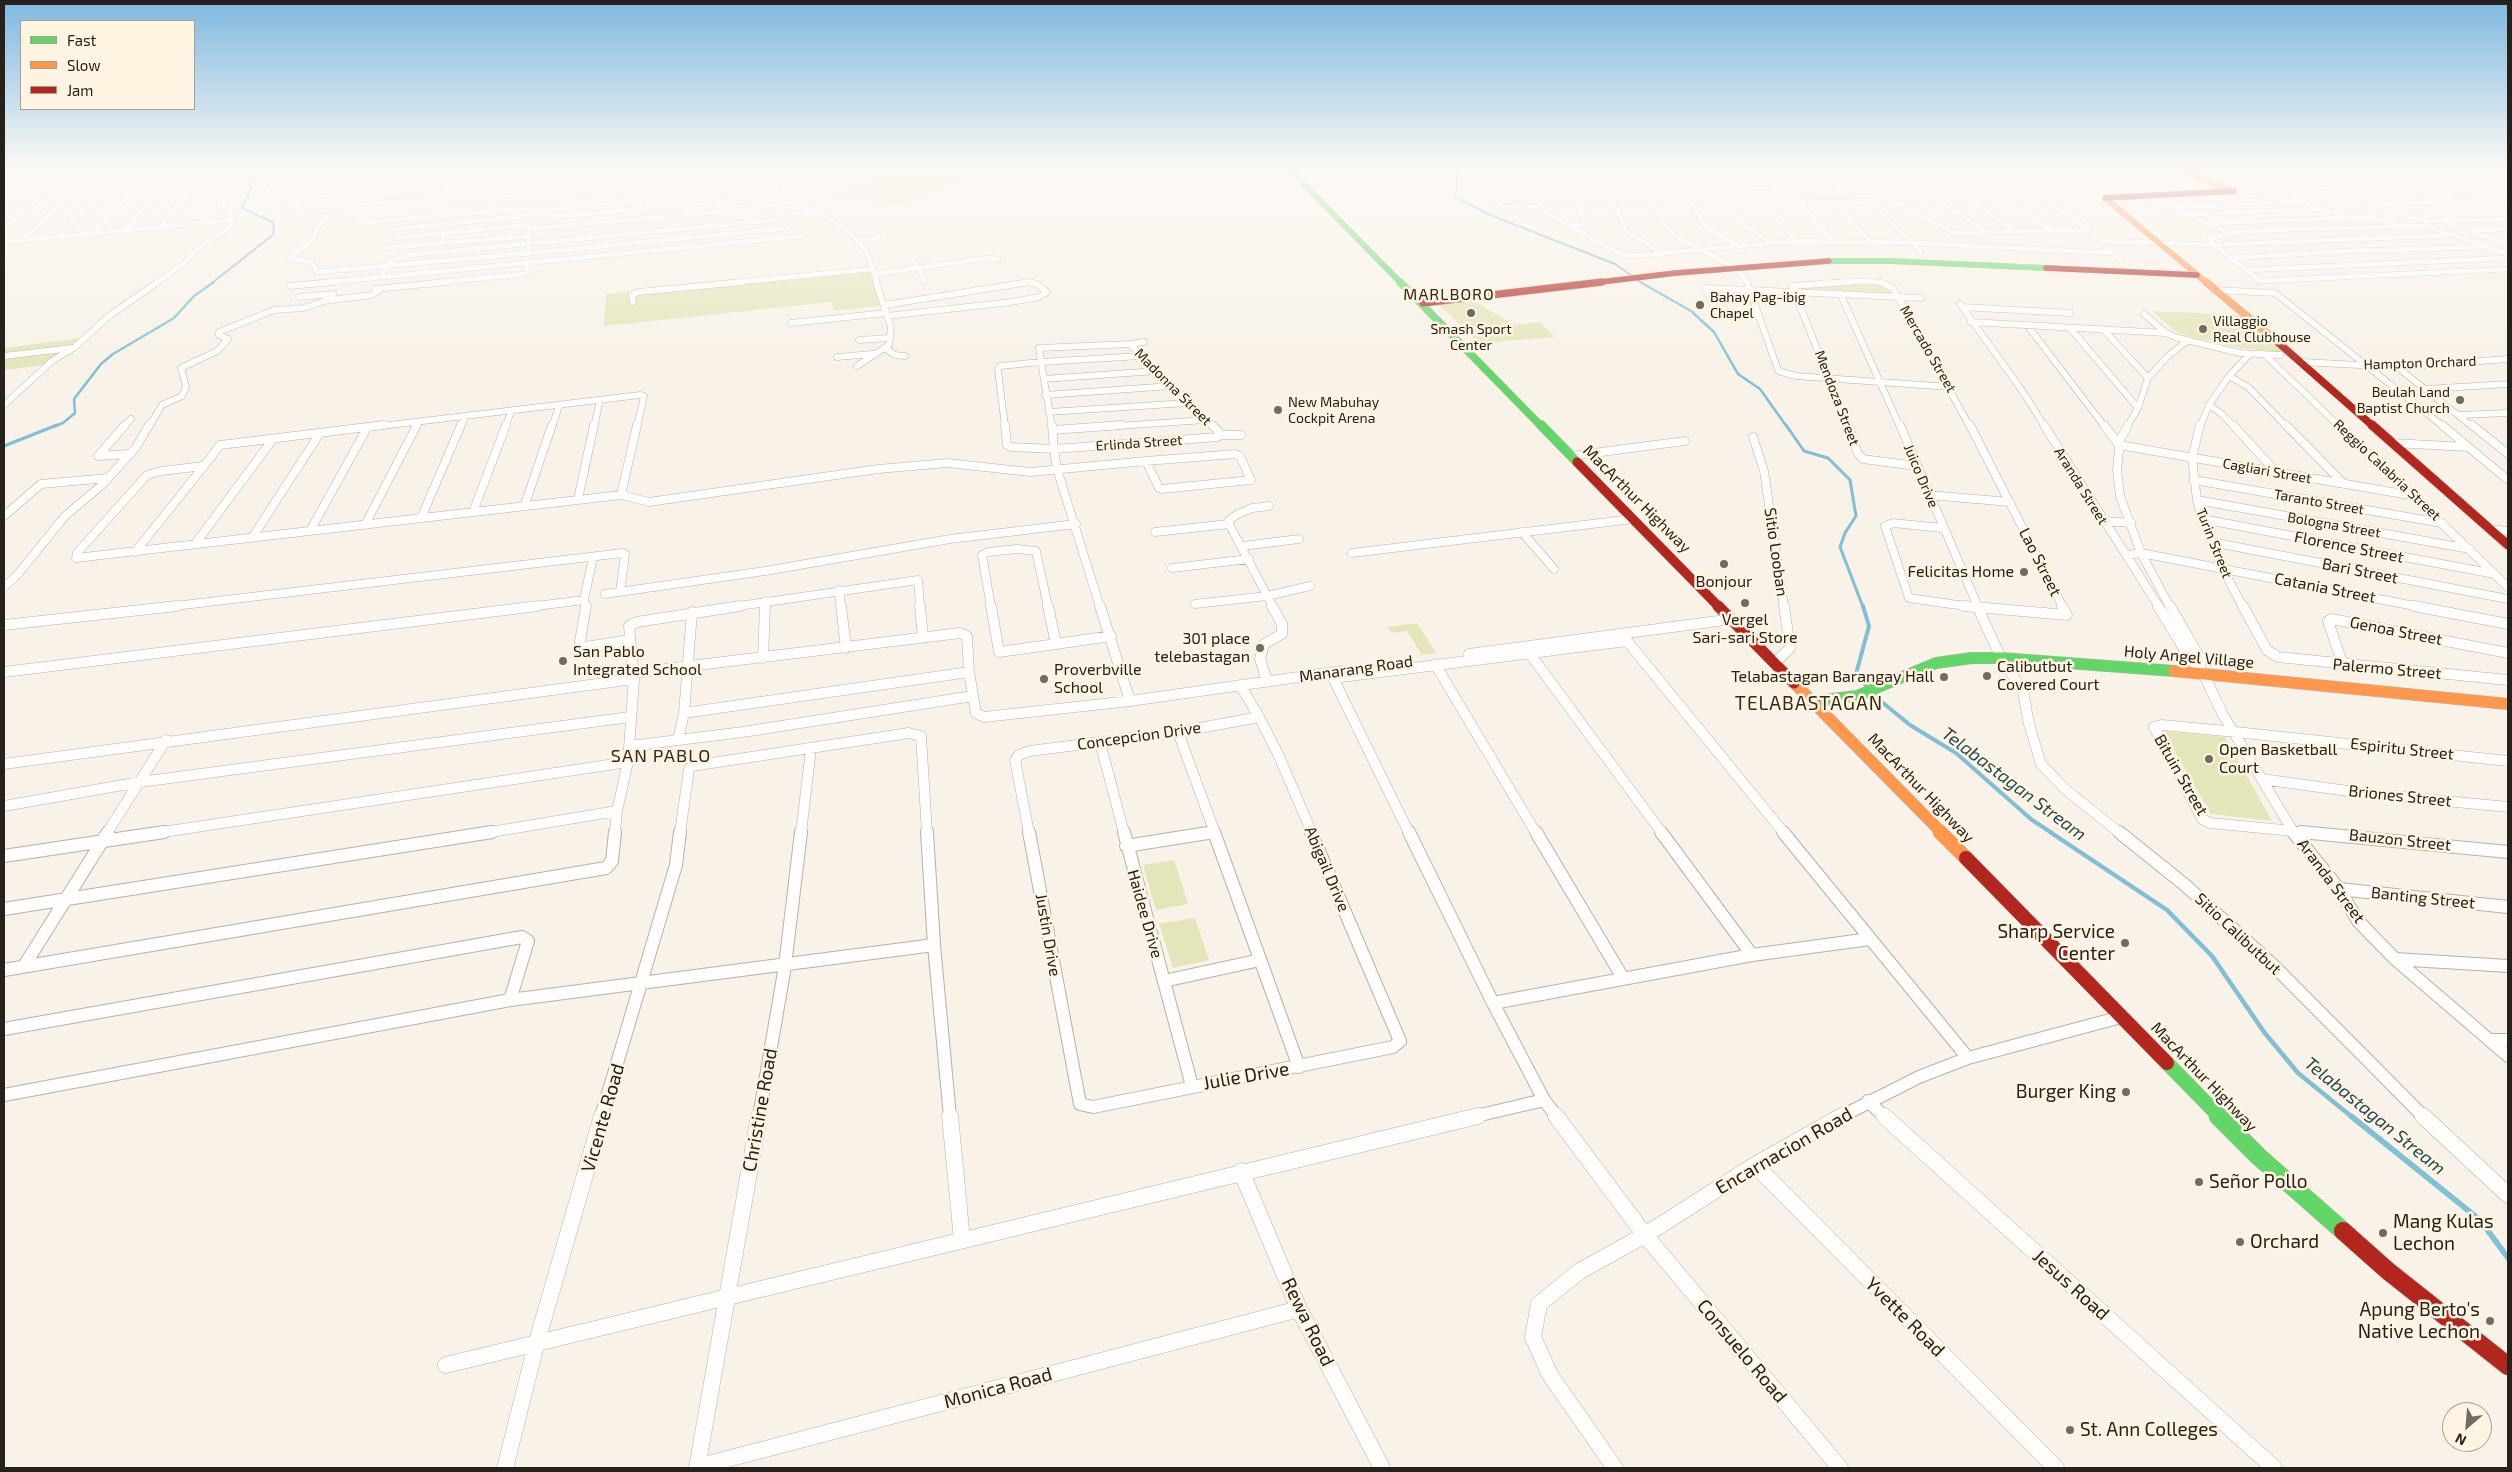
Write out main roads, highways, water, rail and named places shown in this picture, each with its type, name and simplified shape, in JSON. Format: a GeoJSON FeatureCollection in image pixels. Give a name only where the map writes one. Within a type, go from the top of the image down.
{"type":"FeatureCollection","features":[{"type":"Feature","properties":{"kind":"main road","name":"MacArthur Highway"},"geometry":{"type":"LineString","coordinates":[[1357,237],[1776,662],[2240,1138],[2388,1271],[2508,1366]]}},
{"type":"Feature","properties":{"kind":"main road"},"geometry":{"type":"LineString","coordinates":[[2152,237],[2302,362],[2508,545]]}},
{"type":"Feature","properties":{"kind":"main road"},"geometry":{"type":"LineString","coordinates":[[1423,303],[1734,267],[1825,261],[1869,261],[2197,275]]}},
{"type":"Feature","properties":{"kind":"main road","name":"Holy Angel Village"},"geometry":{"type":"LineString","coordinates":[[1814,701],[1857,696],[1881,688],[1936,663],[1972,658],[2001,658],[2202,671],[2508,704]]}},
{"type":"Feature","properties":{"kind":"waterway"},"geometry":{"type":"LineString","coordinates":[[212,283],[271,237]]}},
{"type":"Feature","properties":{"kind":"waterway","name":"Telabastagan Stream"},"geometry":{"type":"LineString","coordinates":[[1545,237],[1615,264],[1642,283]]}},
{"type":"Feature","properties":{"kind":"waterway"},"geometry":{"type":"LineString","coordinates":[[53,427],[63,423],[75,413],[74,399],[101,364],[113,354],[174,318],[194,296],[214,282]]}},
{"type":"Feature","properties":{"kind":"waterway","name":"Telabastagan Stream"},"geometry":{"type":"LineString","coordinates":[[1640,282],[1691,311],[1714,332],[1738,374],[1760,389],[1787,427]]}},
{"type":"Feature","properties":{"kind":"waterway"},"geometry":{"type":"LineString","coordinates":[[4,446],[57,425]]}},
{"type":"Feature","properties":{"kind":"waterway","name":"Telabastagan Stream"},"geometry":{"type":"LineString","coordinates":[[1786,425],[1804,451],[1828,458],[1850,480],[1856,516],[1845,533],[1840,547],[1863,607]]}},
{"type":"Feature","properties":{"kind":"waterway","name":"Telabastagan Stream"},"geometry":{"type":"LineString","coordinates":[[1863,606],[1869,626],[1856,674],[1877,698],[1910,725],[1956,753],[2032,820],[2052,833]]}},
{"type":"Feature","properties":{"kind":"waterway","name":"Telabastagan Stream"},"geometry":{"type":"LineString","coordinates":[[2050,832],[2167,910],[2212,956],[2264,1032],[2298,1073],[2352,1117]]}},
{"type":"Feature","properties":{"kind":"waterway","name":"Telabastagan Stream"},"geometry":{"type":"LineString","coordinates":[[2351,1116],[2480,1220],[2508,1258]]}},
{"type":"Feature","properties":{"kind":"place","name":"Bahay Pag-ibig Chapel"},"geometry":{"type":"Point","coordinates":[1700,305]}},
{"type":"Feature","properties":{"kind":"place","name":"Smash Sport Center"},"geometry":{"type":"Point","coordinates":[1471,313]}},
{"type":"Feature","properties":{"kind":"place","name":"Villaggio Real Clubhouse"},"geometry":{"type":"Point","coordinates":[2203,329]}},
{"type":"Feature","properties":{"kind":"place","name":"Beulah Land Baptist Church"},"geometry":{"type":"Point","coordinates":[2460,400]}},
{"type":"Feature","properties":{"kind":"place","name":"New Mabuhay Cockpit Arena"},"geometry":{"type":"Point","coordinates":[1278,410]}},
{"type":"Feature","properties":{"kind":"place","name":"Bonjour"},"geometry":{"type":"Point","coordinates":[1724,564]}},
{"type":"Feature","properties":{"kind":"place","name":"Felicitas Home"},"geometry":{"type":"Point","coordinates":[2024,572]}},
{"type":"Feature","properties":{"kind":"place","name":"Vergel Sari-sari Store"},"geometry":{"type":"Point","coordinates":[1745,603]}},
{"type":"Feature","properties":{"kind":"place","name":"301 place telebastagan"},"geometry":{"type":"Point","coordinates":[1260,648]}},
{"type":"Feature","properties":{"kind":"place","name":"San Pablo Integrated School"},"geometry":{"type":"Point","coordinates":[563,661]}},
{"type":"Feature","properties":{"kind":"place","name":"Calibutbut Covered Court"},"geometry":{"type":"Point","coordinates":[1987,676]}},
{"type":"Feature","properties":{"kind":"place","name":"Telabastagan Barangay Hall"},"geometry":{"type":"Point","coordinates":[1944,677]}},
{"type":"Feature","properties":{"kind":"place","name":"Proverbville School"},"geometry":{"type":"Point","coordinates":[1044,679]}},
{"type":"Feature","properties":{"kind":"place","name":"Open Basketball Court"},"geometry":{"type":"Point","coordinates":[2209,759]}},
{"type":"Feature","properties":{"kind":"place","name":"Sharp Service Center"},"geometry":{"type":"Point","coordinates":[2125,943]}},
{"type":"Feature","properties":{"kind":"place","name":"Burger King"},"geometry":{"type":"Point","coordinates":[2126,1092]}},
{"type":"Feature","properties":{"kind":"place","name":"Señor Pollo"},"geometry":{"type":"Point","coordinates":[2199,1182]}},
{"type":"Feature","properties":{"kind":"place","name":"Mang Kulas Lechon"},"geometry":{"type":"Point","coordinates":[2383,1233]}},
{"type":"Feature","properties":{"kind":"place","name":"Orchard"},"geometry":{"type":"Point","coordinates":[2240,1242]}},
{"type":"Feature","properties":{"kind":"place","name":"Apung Berto's Native Lechon"},"geometry":{"type":"Point","coordinates":[2490,1321]}},
{"type":"Feature","properties":{"kind":"place","name":"St. Ann Colleges"},"geometry":{"type":"Point","coordinates":[2070,1430]}},
{"type":"Feature","properties":{"kind":"district","name":"MARLBORO"},"geometry":{"type":"Point","coordinates":[1449,295]}},
{"type":"Feature","properties":{"kind":"district","name":"TELABASTAGAN"},"geometry":{"type":"Point","coordinates":[1809,704]}},
{"type":"Feature","properties":{"kind":"district","name":"SAN PABLO"},"geometry":{"type":"Point","coordinates":[661,756]}}]}
